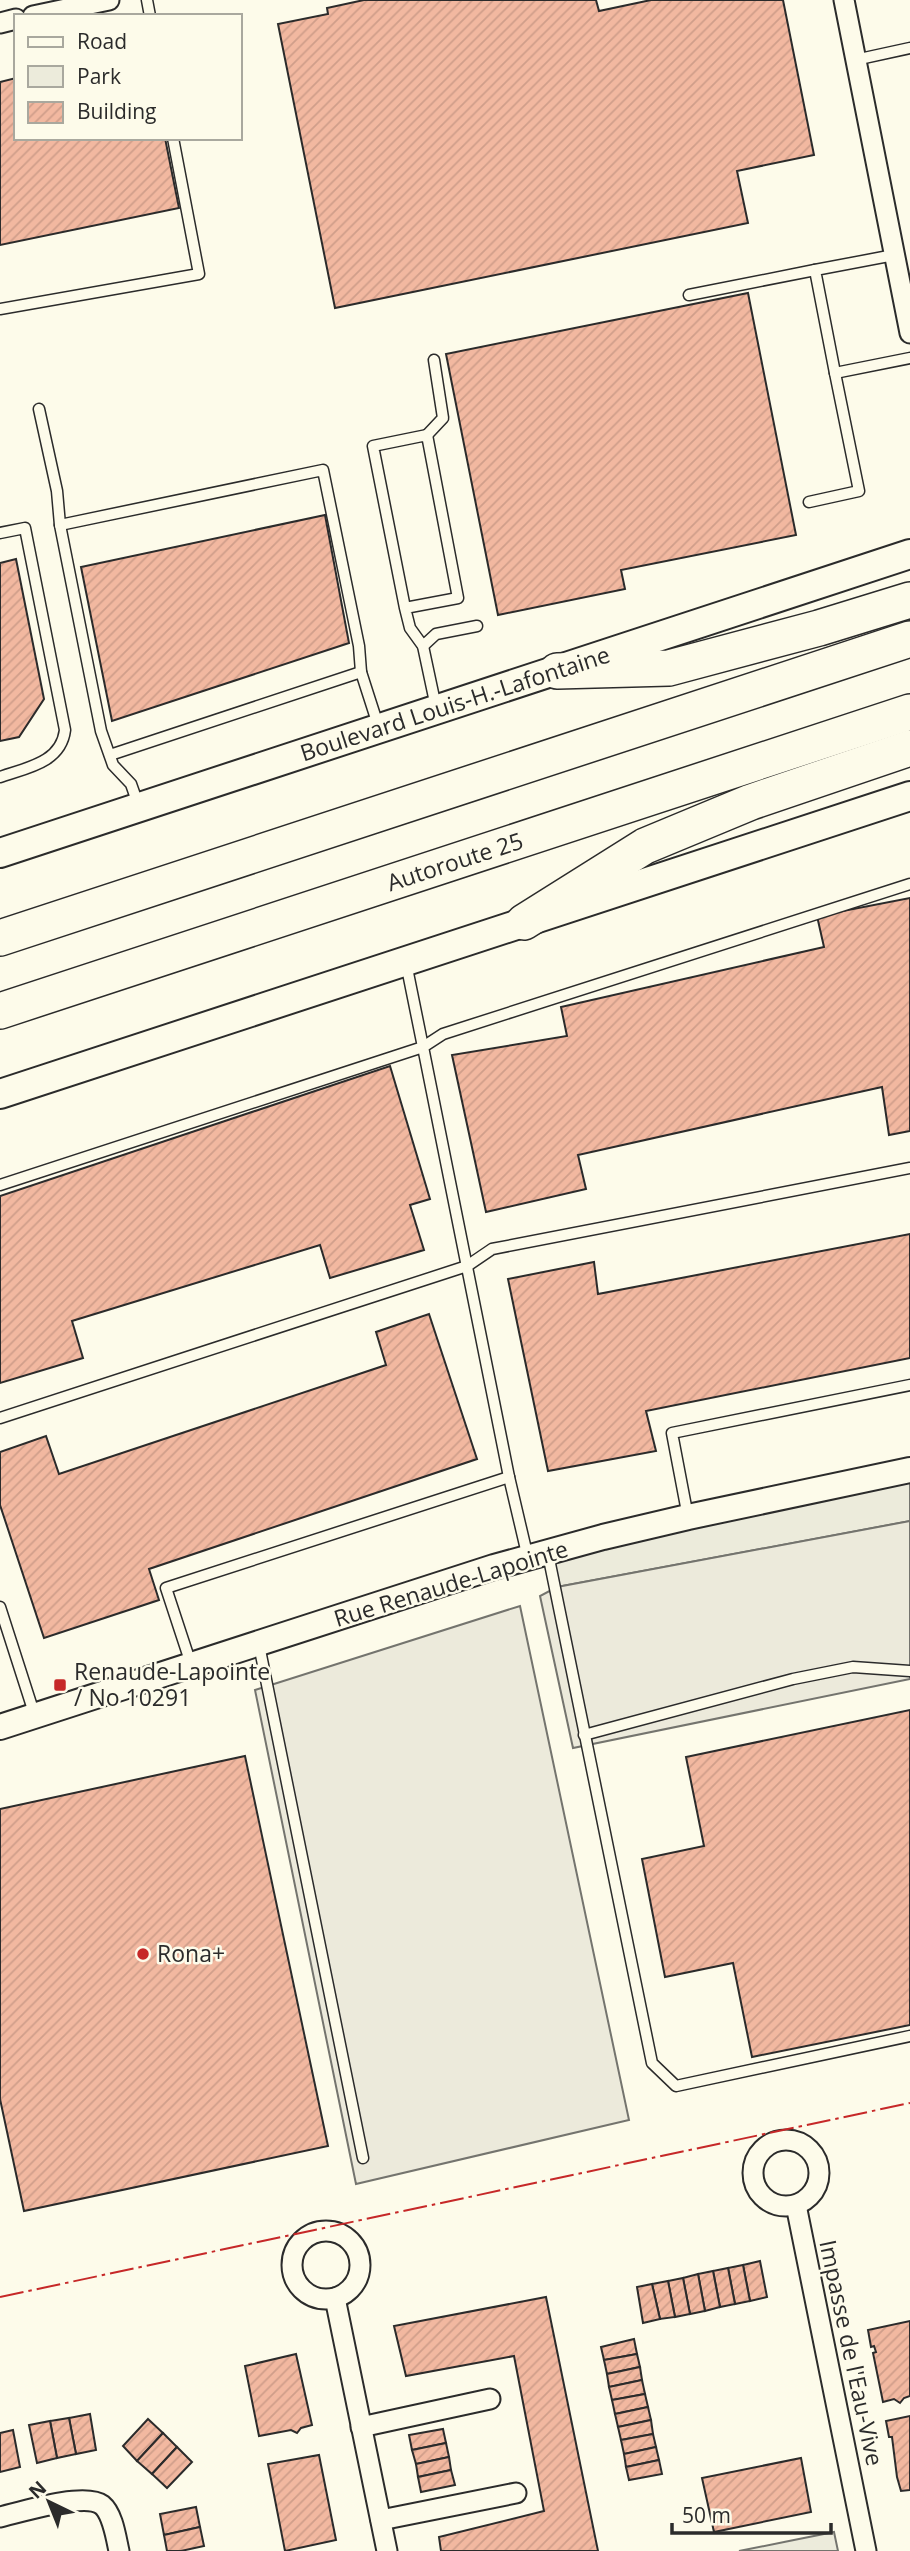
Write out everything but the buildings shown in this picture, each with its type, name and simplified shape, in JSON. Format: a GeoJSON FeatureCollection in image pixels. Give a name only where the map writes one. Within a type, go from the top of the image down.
{"type":"FeatureCollection","features":[{"type":"Feature","properties":{"kind":"highway"},"geometry":{"type":"LineString","coordinates":[[557,671],[669,668],[794,635],[910,600]]}},
{"type":"Feature","properties":{"kind":"highway"},"geometry":{"type":"LineString","coordinates":[[0,938],[910,639]]}},
{"type":"Feature","properties":{"kind":"highway","name":"Autoroute 25"},"geometry":{"type":"LineString","coordinates":[[0,1011],[910,712]]}},
{"type":"Feature","properties":{"kind":"highway"},"geometry":{"type":"LineString","coordinates":[[524,922],[645,846],[751,802],[910,748]]}},
{"type":"Feature","properties":{"kind":"main road","name":"Boulevard Louis-H.-Lafontaine"},"geometry":{"type":"LineString","coordinates":[[0,853],[910,554]]}},
{"type":"Feature","properties":{"kind":"main road"},"geometry":{"type":"LineString","coordinates":[[0,1094],[910,796]]}},
{"type":"Feature","properties":{"kind":"street"},"geometry":{"type":"LineString","coordinates":[[42,14],[109,0]]}},
{"type":"Feature","properties":{"kind":"street"},"geometry":{"type":"LineString","coordinates":[[844,0],[910,333]]}},
{"type":"Feature","properties":{"kind":"street","name":"Rue Renaude-Lapointe"},"geometry":{"type":"LineString","coordinates":[[0,1727],[494,1567],[688,1517],[910,1470]]}},
{"type":"Feature","properties":{"kind":"street","name":"Impasse de l'Eau-Vive"},"geometry":{"type":"LineString","coordinates":[[796,2205],[866,2551]]}},
{"type":"Feature","properties":{"kind":"street"},"geometry":{"type":"LineString","coordinates":[[335,2298],[387,2551]]}},
{"type":"Feature","properties":{"kind":"street"},"geometry":{"type":"LineString","coordinates":[[361,2427],[490,2399]]}},
{"type":"Feature","properties":{"kind":"street"},"geometry":{"type":"LineString","coordinates":[[381,2520],[516,2493]]}},
{"type":"Feature","properties":{"kind":"street"},"geometry":{"type":"LineString","coordinates":[[0,2517],[70,2502],[88,2501],[102,2505],[110,2518],[118,2551]]}},
{"type":"Feature","properties":{"kind":"lane"},"geometry":{"type":"LineString","coordinates":[[855,60],[910,48]]}},
{"type":"Feature","properties":{"kind":"lane"},"geometry":{"type":"LineString","coordinates":[[0,309],[199,274],[173,140]]}},
{"type":"Feature","properties":{"kind":"lane"},"geometry":{"type":"LineString","coordinates":[[689,295],[894,255]]}},
{"type":"Feature","properties":{"kind":"lane"},"geometry":{"type":"LineString","coordinates":[[808,502],[859,491],[815,270]]}},
{"type":"Feature","properties":{"kind":"lane"},"geometry":{"type":"LineString","coordinates":[[835,373],[910,358]]}},
{"type":"Feature","properties":{"kind":"lane"},"geometry":{"type":"LineString","coordinates":[[434,360],[443,418],[427,435],[373,446],[405,608],[410,628],[423,646],[437,710]]}},
{"type":"Feature","properties":{"kind":"lane"},"geometry":{"type":"LineString","coordinates":[[39,409],[57,491],[101,731],[113,765],[133,788],[139,807]]}},
{"type":"Feature","properties":{"kind":"lane"},"geometry":{"type":"LineString","coordinates":[[405,608],[458,598],[427,435]]}},
{"type":"Feature","properties":{"kind":"lane"},"geometry":{"type":"LineString","coordinates":[[61,524],[323,470],[362,672],[379,729]]}},
{"type":"Feature","properties":{"kind":"lane"},"geometry":{"type":"LineString","coordinates":[[0,533],[25,528],[65,730],[61,746],[54,754],[38,764],[0,777]]}},
{"type":"Feature","properties":{"kind":"lane"},"geometry":{"type":"LineString","coordinates":[[423,646],[436,634],[477,626]]}},
{"type":"Feature","properties":{"kind":"lane"},"geometry":{"type":"LineString","coordinates":[[110,755],[362,672]]}},
{"type":"Feature","properties":{"kind":"lane"},"geometry":{"type":"LineString","coordinates":[[0,1185],[423,1047],[443,1034],[910,884]]}},
{"type":"Feature","properties":{"kind":"lane"},"geometry":{"type":"LineString","coordinates":[[405,962],[509,1477],[538,1556],[584,1735],[652,2063],[676,2086],[910,2036]]}},
{"type":"Feature","properties":{"kind":"lane"},"geometry":{"type":"LineString","coordinates":[[0,1418],[467,1266],[492,1249],[910,1168]]}},
{"type":"Feature","properties":{"kind":"lane"},"geometry":{"type":"LineString","coordinates":[[688,1517],[672,1433],[910,1385]]}},
{"type":"Feature","properties":{"kind":"lane"},"geometry":{"type":"LineString","coordinates":[[192,1666],[166,1588],[509,1477]]}},
{"type":"Feature","properties":{"kind":"lane"},"geometry":{"type":"LineString","coordinates":[[0,1607],[35,1716]]}},
{"type":"Feature","properties":{"kind":"lane"},"geometry":{"type":"LineString","coordinates":[[259,1645],[363,2158]]}},
{"type":"Feature","properties":{"kind":"lane"},"geometry":{"type":"LineString","coordinates":[[584,1735],[793,1679],[853,1667],[910,1671]]}},
{"type":"Feature","properties":{"kind":"green space"},"geometry":{"type":"Polygon","coordinates":[[[910,1470],[910,1521],[557,1587],[548,1553],[910,1470]]]}},
{"type":"Feature","properties":{"kind":"green space"},"geometry":{"type":"Polygon","coordinates":[[[834,2532],[838,2551],[739,2551],[834,2532]]]}},
{"type":"Feature","properties":{"kind":"shaded area"},"geometry":{"type":"Polygon","coordinates":[[[910,1521],[910,1679],[573,1748],[540,1596],[557,1587],[910,1521]]]}},
{"type":"Feature","properties":{"kind":"shaded area"},"geometry":{"type":"Polygon","coordinates":[[[520,1606],[629,2120],[356,2184],[255,1690],[520,1606]]]}},
{"type":"Feature","properties":{"kind":"power"},"geometry":{"type":"LineString","coordinates":[[0,2297],[910,2103]]}},
{"type":"Feature","properties":{"kind":"place","name":"Renaude-Lapointe / No 10291"},"geometry":{"type":"Point","coordinates":[60,1685]}},
{"type":"Feature","properties":{"kind":"place","name":"Rona+"},"geometry":{"type":"Point","coordinates":[143,1954]}}]}
